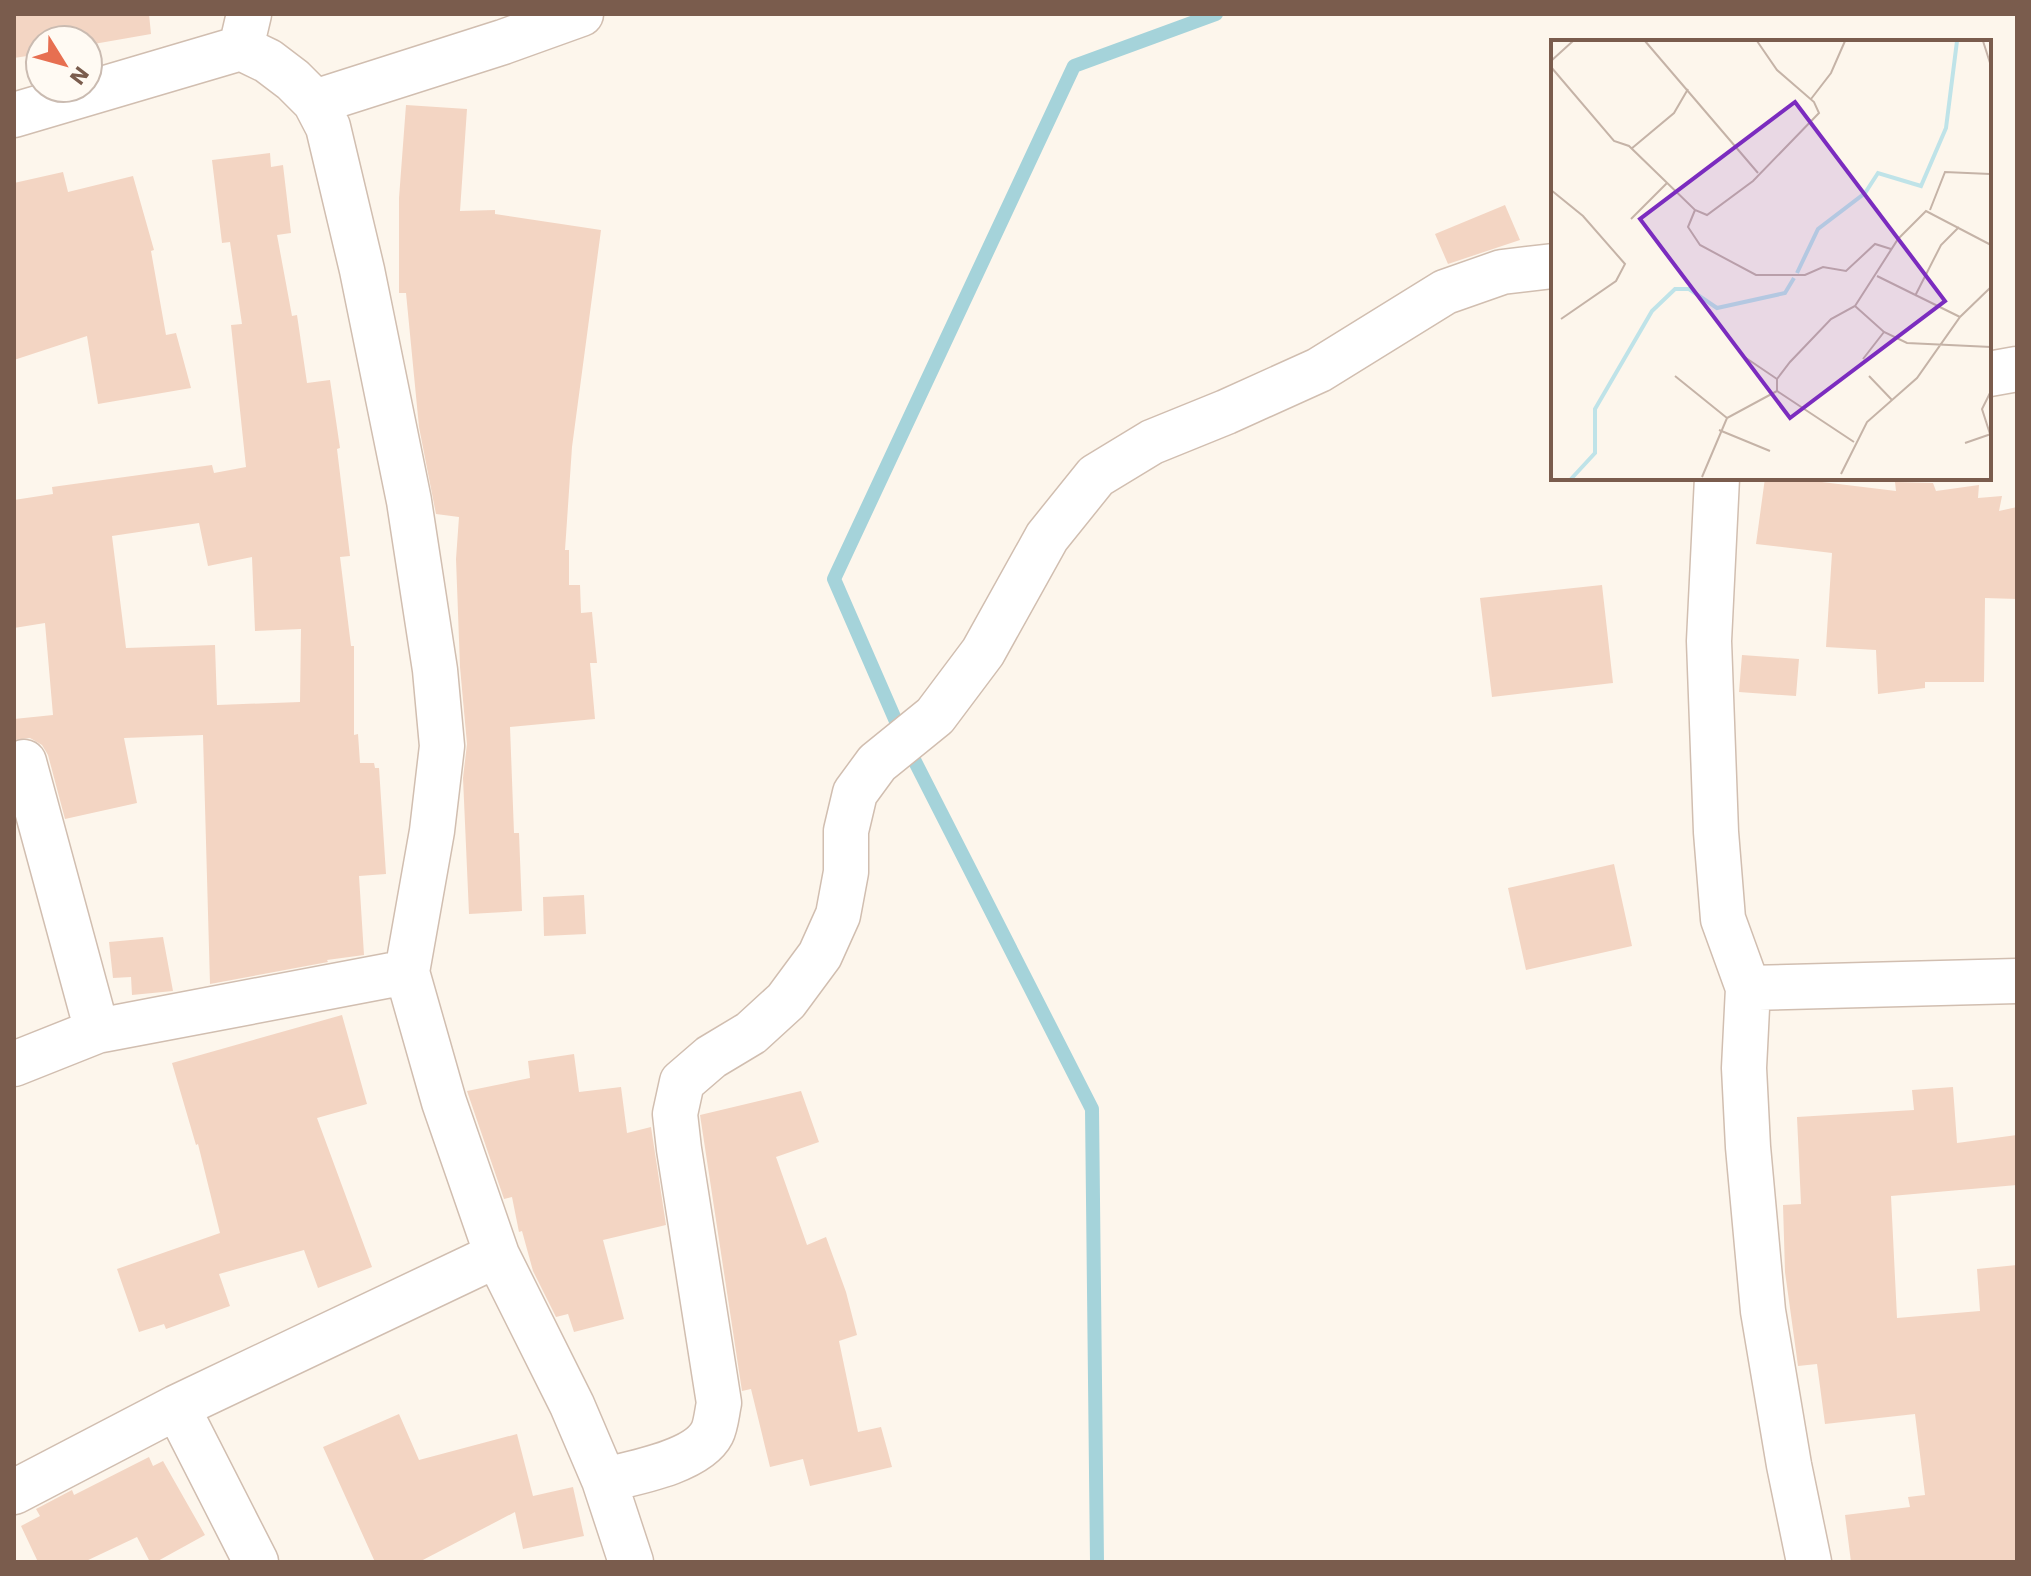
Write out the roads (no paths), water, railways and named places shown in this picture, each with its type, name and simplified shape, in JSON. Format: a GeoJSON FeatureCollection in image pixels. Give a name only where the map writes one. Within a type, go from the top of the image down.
{"type":"FeatureCollection","features":[{"type":"Feature","properties":{"kind":"street"},"geometry":{"type":"LineString","coordinates":[[315,102],[581,14]]}},
{"type":"Feature","properties":{"kind":"street"},"geometry":{"type":"LineString","coordinates":[[14,115],[245,31],[268,61],[315,102],[328,127],[380,355],[409,501],[435,670],[442,746],[432,831],[407,972],[444,1102],[497,1255],[572,1405],[604,1480],[631,1562]]}},
{"type":"Feature","properties":{"kind":"street"},"geometry":{"type":"LineString","coordinates":[[604,1480],[687,1457],[711,1435],[719,1403],[679,1149],[675,1114],[682,1082],[711,1057],[751,1033],[786,1001],[820,955],[838,915],[846,872],[846,831],[855,793],[877,763],[935,716],[983,652],[1047,537],[1096,476],[1152,442],[1319,370],[1445,292],[1502,272],[1551,266]]}},
{"type":"Feature","properties":{"kind":"street"},"geometry":{"type":"LineString","coordinates":[[1991,374],[2017,369]]}},
{"type":"Feature","properties":{"kind":"street"},"geometry":{"type":"LineString","coordinates":[[1717,480],[1709,641],[1716,832],[1723,919],[1748,988],[1744,1068],[1763,1311],[1809,1562]]}},
{"type":"Feature","properties":{"kind":"street"},"geometry":{"type":"LineString","coordinates":[[24,762],[97,1031]]}},
{"type":"Feature","properties":{"kind":"street"},"geometry":{"type":"LineString","coordinates":[[14,1064],[97,1031],[407,972]]}},
{"type":"Feature","properties":{"kind":"street"},"geometry":{"type":"LineString","coordinates":[[1748,988],[2017,981]]}},
{"type":"Feature","properties":{"kind":"street"},"geometry":{"type":"LineString","coordinates":[[14,1492],[177,1407],[497,1255]]}},
{"type":"Feature","properties":{"kind":"street"},"geometry":{"type":"LineString","coordinates":[[177,1407],[256,1562]]}},
{"type":"Feature","properties":{"kind":"waterway"},"geometry":{"type":"LineString","coordinates":[[1097,1562],[1092,1109],[905,742],[834,579],[1074,66],[1216,14]]}}]}
